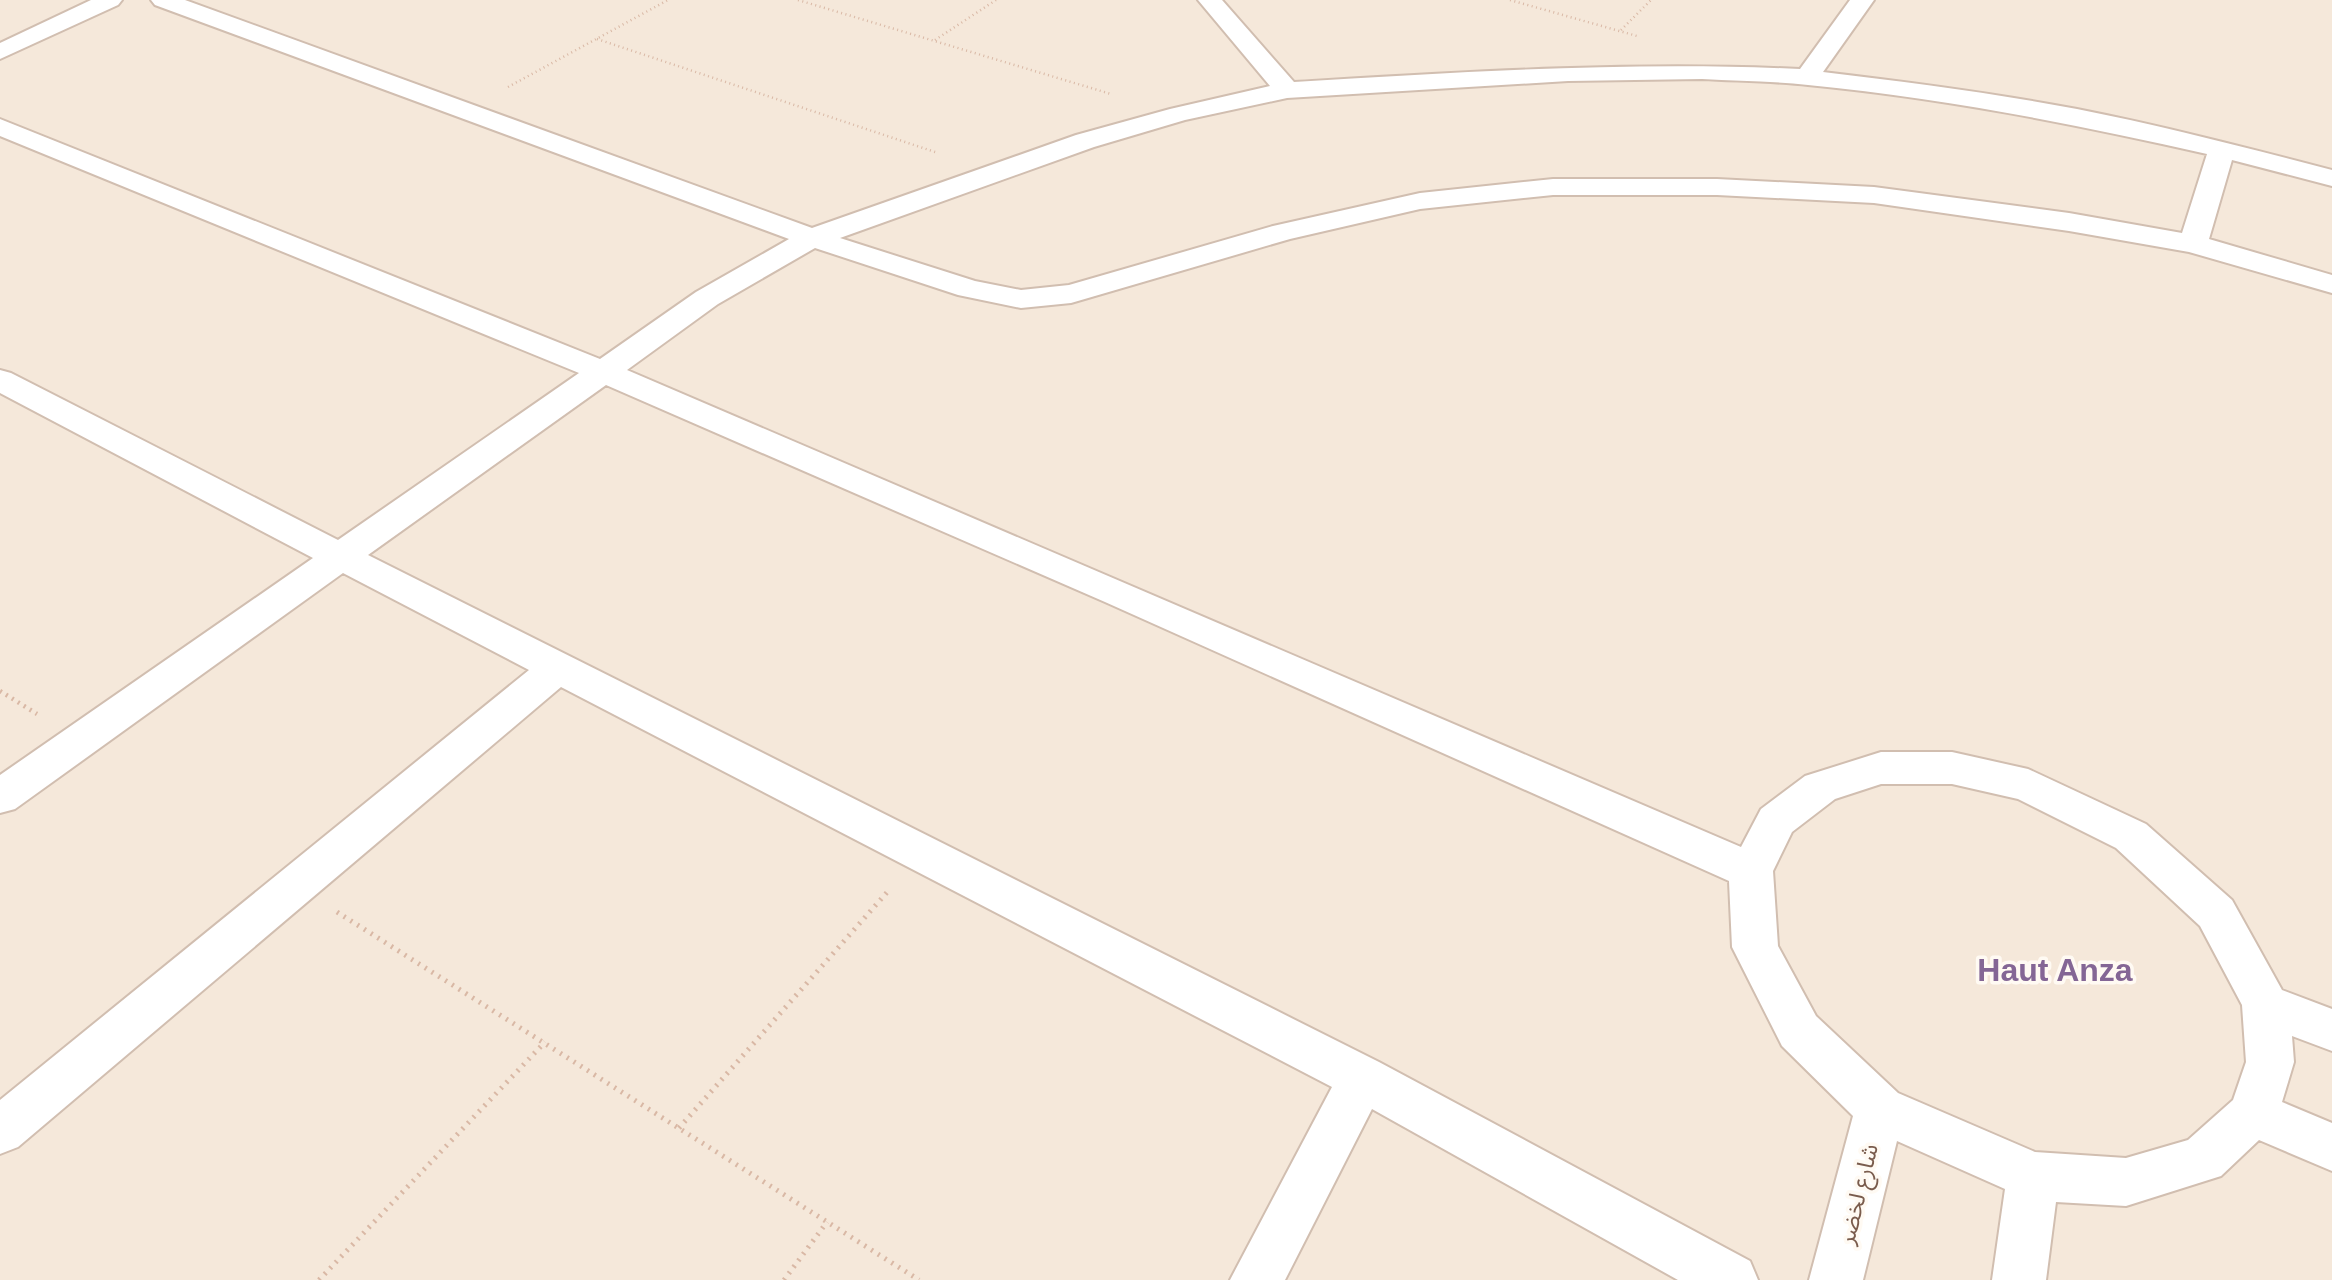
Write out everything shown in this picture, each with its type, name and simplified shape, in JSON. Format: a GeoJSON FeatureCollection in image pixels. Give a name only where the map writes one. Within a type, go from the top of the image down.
{"type":"FeatureCollection","features":[{"type":"Feature","properties":{"kind":"street"},"geometry":{"type":"LineString","coordinates":[[0,52],[110,0]]}},
{"type":"Feature","properties":{"kind":"street"},"geometry":{"type":"LineString","coordinates":[[163,0],[812,238],[969,289],[1021,299],[1096,287],[1283,232],[1420,201],[1553,187],[1717,187],[1874,195],[2069,222],[2193,244],[2332,284]]}},
{"type":"Feature","properties":{"kind":"street"},"geometry":{"type":"LineString","coordinates":[[1210,0],[1287,90]]}},
{"type":"Feature","properties":{"kind":"street"},"geometry":{"type":"LineString","coordinates":[[1807,76],[1862,0]]}},
{"type":"Feature","properties":{"kind":"street"},"geometry":{"type":"LineString","coordinates":[[0,797],[707,298],[812,238],[1085,141],[1179,114],[1287,90],[1568,74],[1702,72],[1807,76],[1982,100],[2077,117],[2222,149],[2332,178]]}},
{"type":"Feature","properties":{"kind":"street"},"geometry":{"type":"LineString","coordinates":[[0,127],[602,371],[1118,593],[1751,871]]}},
{"type":"Feature","properties":{"kind":"street"},"geometry":{"type":"LineString","coordinates":[[2193,244],[2222,149]]}},
{"type":"Feature","properties":{"kind":"street"},"geometry":{"type":"LineString","coordinates":[[0,380],[1362,1078],[1731,1280]]}},
{"type":"Feature","properties":{"kind":"street"},"geometry":{"type":"LineString","coordinates":[[0,1130],[559,667]]}},
{"type":"Feature","properties":{"kind":"street"},"geometry":{"type":"LineString","coordinates":[[1881,768],[1952,768],[2028,785],[2131,836],[2216,913],[2265,1004],[2270,1062],[2253,1114],[2203,1159],[2126,1182],[2034,1176],[1880,1109],[1798,1031],[1755,947],[1751,871],[1776,821],[1821,787],[1881,768]]}},
{"type":"Feature","properties":{"kind":"street"},"geometry":{"type":"LineString","coordinates":[[2265,1004],[2332,1030]]}},
{"type":"Feature","properties":{"kind":"street"},"geometry":{"type":"LineString","coordinates":[[1256,1280],[1362,1078]]}},
{"type":"Feature","properties":{"kind":"street","name":"شارع لخضر"},"geometry":{"type":"LineString","coordinates":[[1836,1280],[1880,1109]]}},
{"type":"Feature","properties":{"kind":"street"},"geometry":{"type":"LineString","coordinates":[[2253,1114],[2332,1147]]}},
{"type":"Feature","properties":{"kind":"street"},"geometry":{"type":"LineString","coordinates":[[2019,1280],[2034,1176]]}},
{"type":"Feature","properties":{"kind":"path"},"geometry":{"type":"LineString","coordinates":[[464,111],[667,0]]}},
{"type":"Feature","properties":{"kind":"path"},"geometry":{"type":"LineString","coordinates":[[797,0],[1179,114]]}},
{"type":"Feature","properties":{"kind":"path"},"geometry":{"type":"LineString","coordinates":[[934,41],[996,0]]}},
{"type":"Feature","properties":{"kind":"path"},"geometry":{"type":"LineString","coordinates":[[1620,31],[1651,0]]}},
{"type":"Feature","properties":{"kind":"path"},"geometry":{"type":"LineString","coordinates":[[597,39],[996,173]]}},
{"type":"Feature","properties":{"kind":"path"},"geometry":{"type":"LineString","coordinates":[[679,1128],[922,853]]}},
{"type":"Feature","properties":{"kind":"path"},"geometry":{"type":"LineString","coordinates":[[295,886],[919,1280]]}},
{"type":"Feature","properties":{"kind":"path"},"geometry":{"type":"LineString","coordinates":[[319,1280],[545,1042]]}},
{"type":"Feature","properties":{"kind":"path"},"geometry":{"type":"LineString","coordinates":[[784,1280],[827,1222]]}},
{"type":"Feature","properties":{"kind":"shaded area"},"geometry":{"type":"Polygon","coordinates":[[[0,0],[2332,0],[2332,1280],[0,1280],[0,0]]]}},
{"type":"Feature","properties":{"kind":"district","name":"Haut Anza"},"geometry":{"type":"Point","coordinates":[2055,970]}}]}
